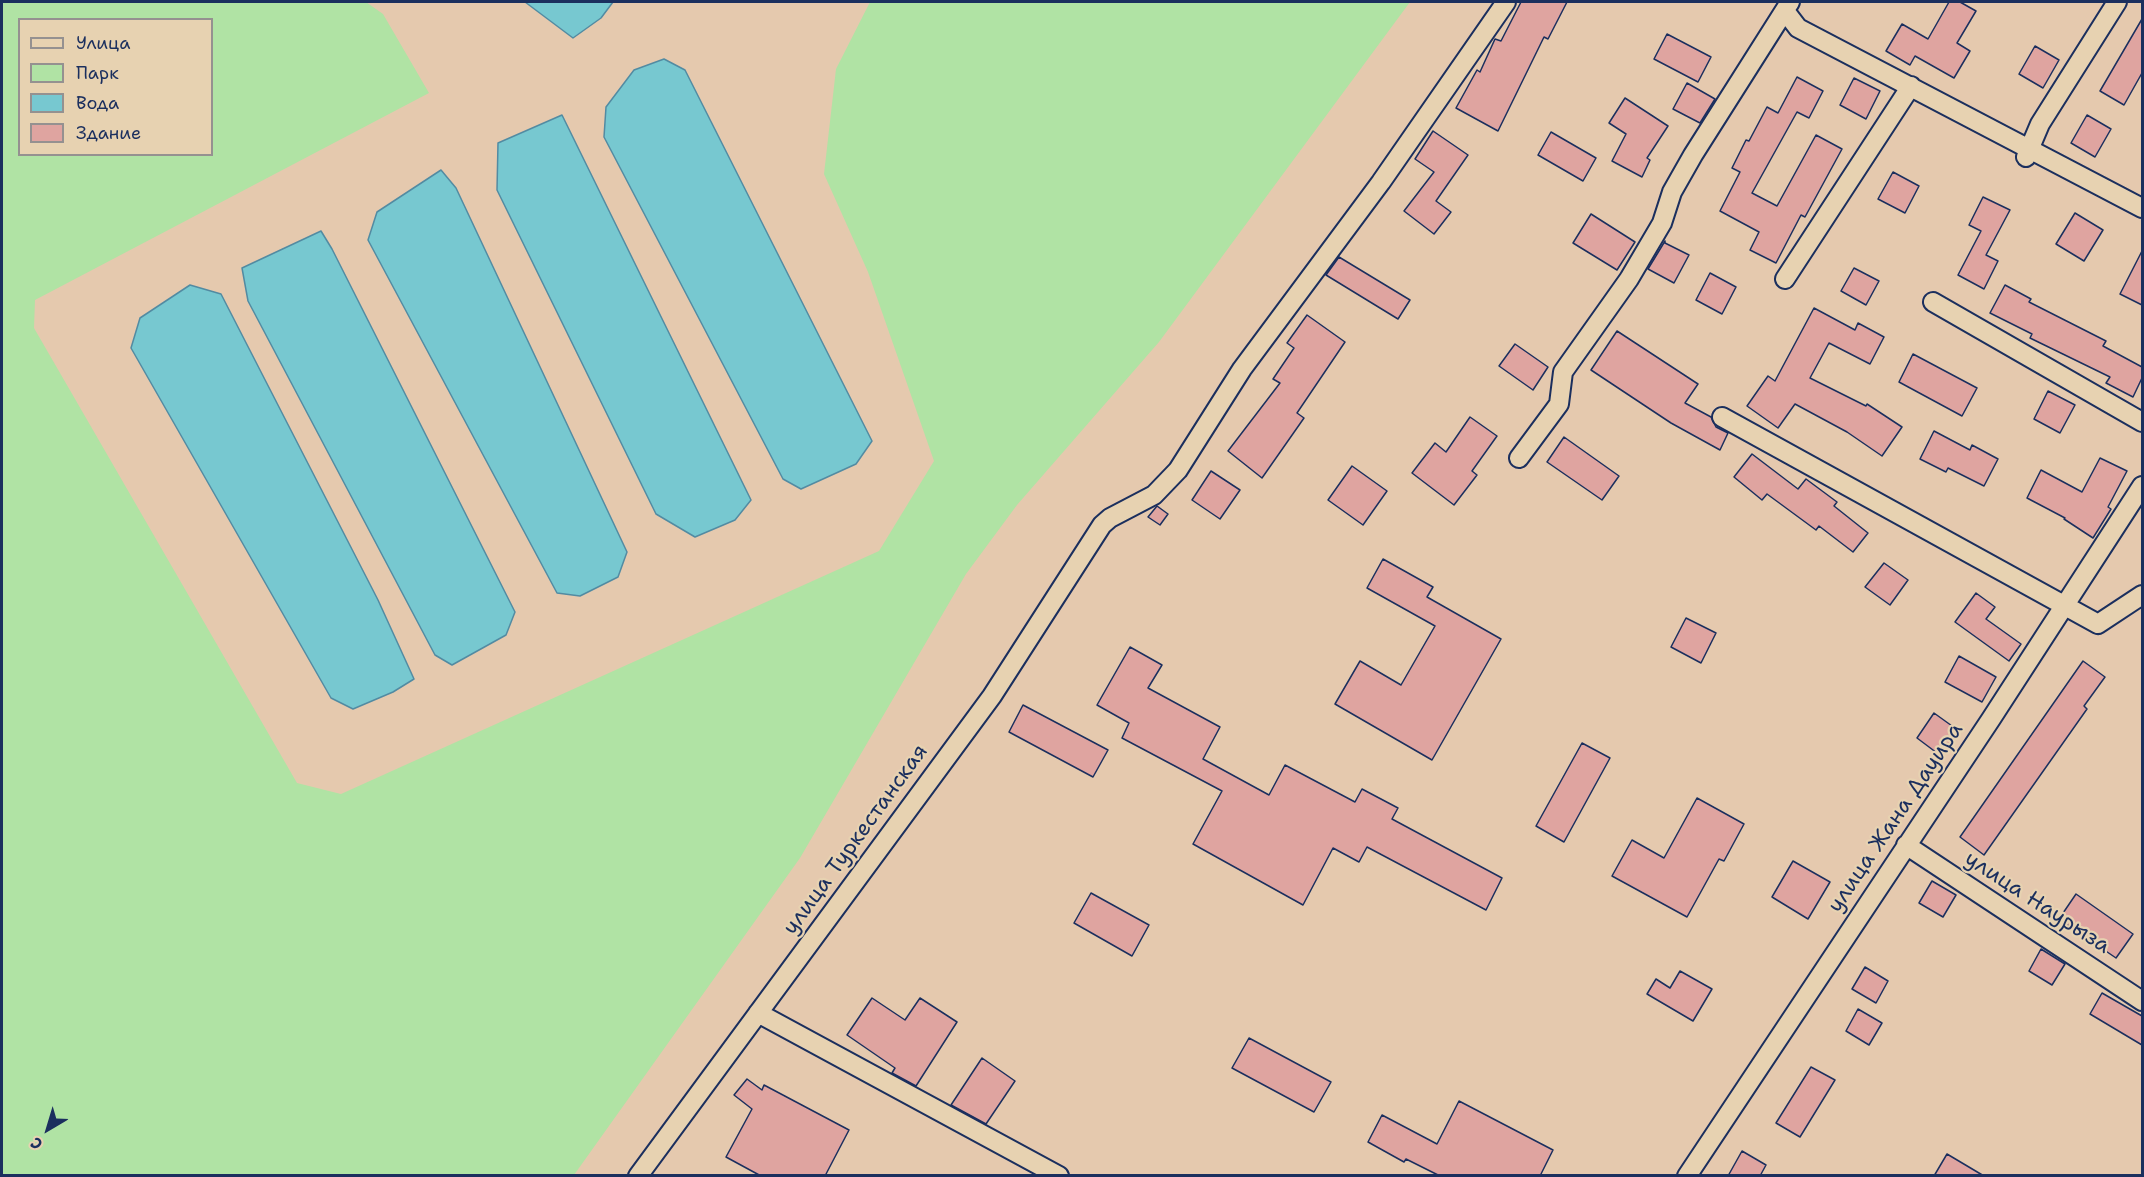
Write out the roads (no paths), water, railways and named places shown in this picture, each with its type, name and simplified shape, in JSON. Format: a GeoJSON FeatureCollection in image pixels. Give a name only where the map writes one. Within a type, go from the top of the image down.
{"type":"FeatureCollection","features":[{"type":"Feature","properties":{"kind":"street","name":"улица Туркестанская"},"geometry":{"type":"LineString","coordinates":[[638,1176],[992,696],[1102,525],[1110,518],[1154,495],[1178,470],[1242,369],[1382,182],[1506,2]]}},
{"type":"Feature","properties":{"kind":"street"},"geometry":{"type":"LineString","coordinates":[[2028,152],[2040,124],[2117,2]]}},
{"type":"Feature","properties":{"kind":"street"},"geometry":{"type":"LineString","coordinates":[[1787,6],[1798,28],[1911,86],[2028,152],[2142,208]]}},
{"type":"Feature","properties":{"kind":"street"},"geometry":{"type":"LineString","coordinates":[[1519,458],[1559,404],[1563,372],[1629,279],[1662,223],[1672,192],[1693,154],[1787,6]]}},
{"type":"Feature","properties":{"kind":"street"},"geometry":{"type":"LineString","coordinates":[[1785,279],[1911,86]]}},
{"type":"Feature","properties":{"kind":"street"},"geometry":{"type":"LineString","coordinates":[[1933,302],[2142,422]]}},
{"type":"Feature","properties":{"kind":"street"},"geometry":{"type":"LineString","coordinates":[[1722,417],[2098,624],[2142,595]]}},
{"type":"Feature","properties":{"kind":"street","name":"улица Жана Дауира"},"geometry":{"type":"LineString","coordinates":[[1687,1176],[2065,607],[2142,486]]}},
{"type":"Feature","properties":{"kind":"street","name":"улица Наурыза"},"geometry":{"type":"LineString","coordinates":[[1906,845],[2142,1001]]}},
{"type":"Feature","properties":{"kind":"street"},"geometry":{"type":"LineString","coordinates":[[758,1012],[1059,1176]]}},
{"type":"Feature","properties":{"kind":"water"},"geometry":{"type":"Polygon","coordinates":[[[525,2],[613,2],[601,18],[573,38],[525,2]]]}},
{"type":"Feature","properties":{"kind":"water"},"geometry":{"type":"Polygon","coordinates":[[[664,59],[685,70],[872,441],[856,464],[801,489],[783,479],[604,137],[606,107],[634,70],[664,59]]]}},
{"type":"Feature","properties":{"kind":"water"},"geometry":{"type":"Polygon","coordinates":[[[562,115],[751,500],[735,520],[695,537],[656,514],[497,190],[498,143],[562,115]]]}},
{"type":"Feature","properties":{"kind":"water"},"geometry":{"type":"Polygon","coordinates":[[[441,170],[456,188],[627,552],[618,577],[580,596],[557,593],[368,240],[377,212],[441,170]]]}},
{"type":"Feature","properties":{"kind":"water"},"geometry":{"type":"Polygon","coordinates":[[[321,231],[515,612],[506,635],[452,665],[435,655],[248,301],[242,268],[321,231]]]}},
{"type":"Feature","properties":{"kind":"water"},"geometry":{"type":"Polygon","coordinates":[[[190,285],[221,294],[378,600],[414,679],[393,692],[353,709],[331,698],[131,348],[140,318],[190,285]]]}}]}
